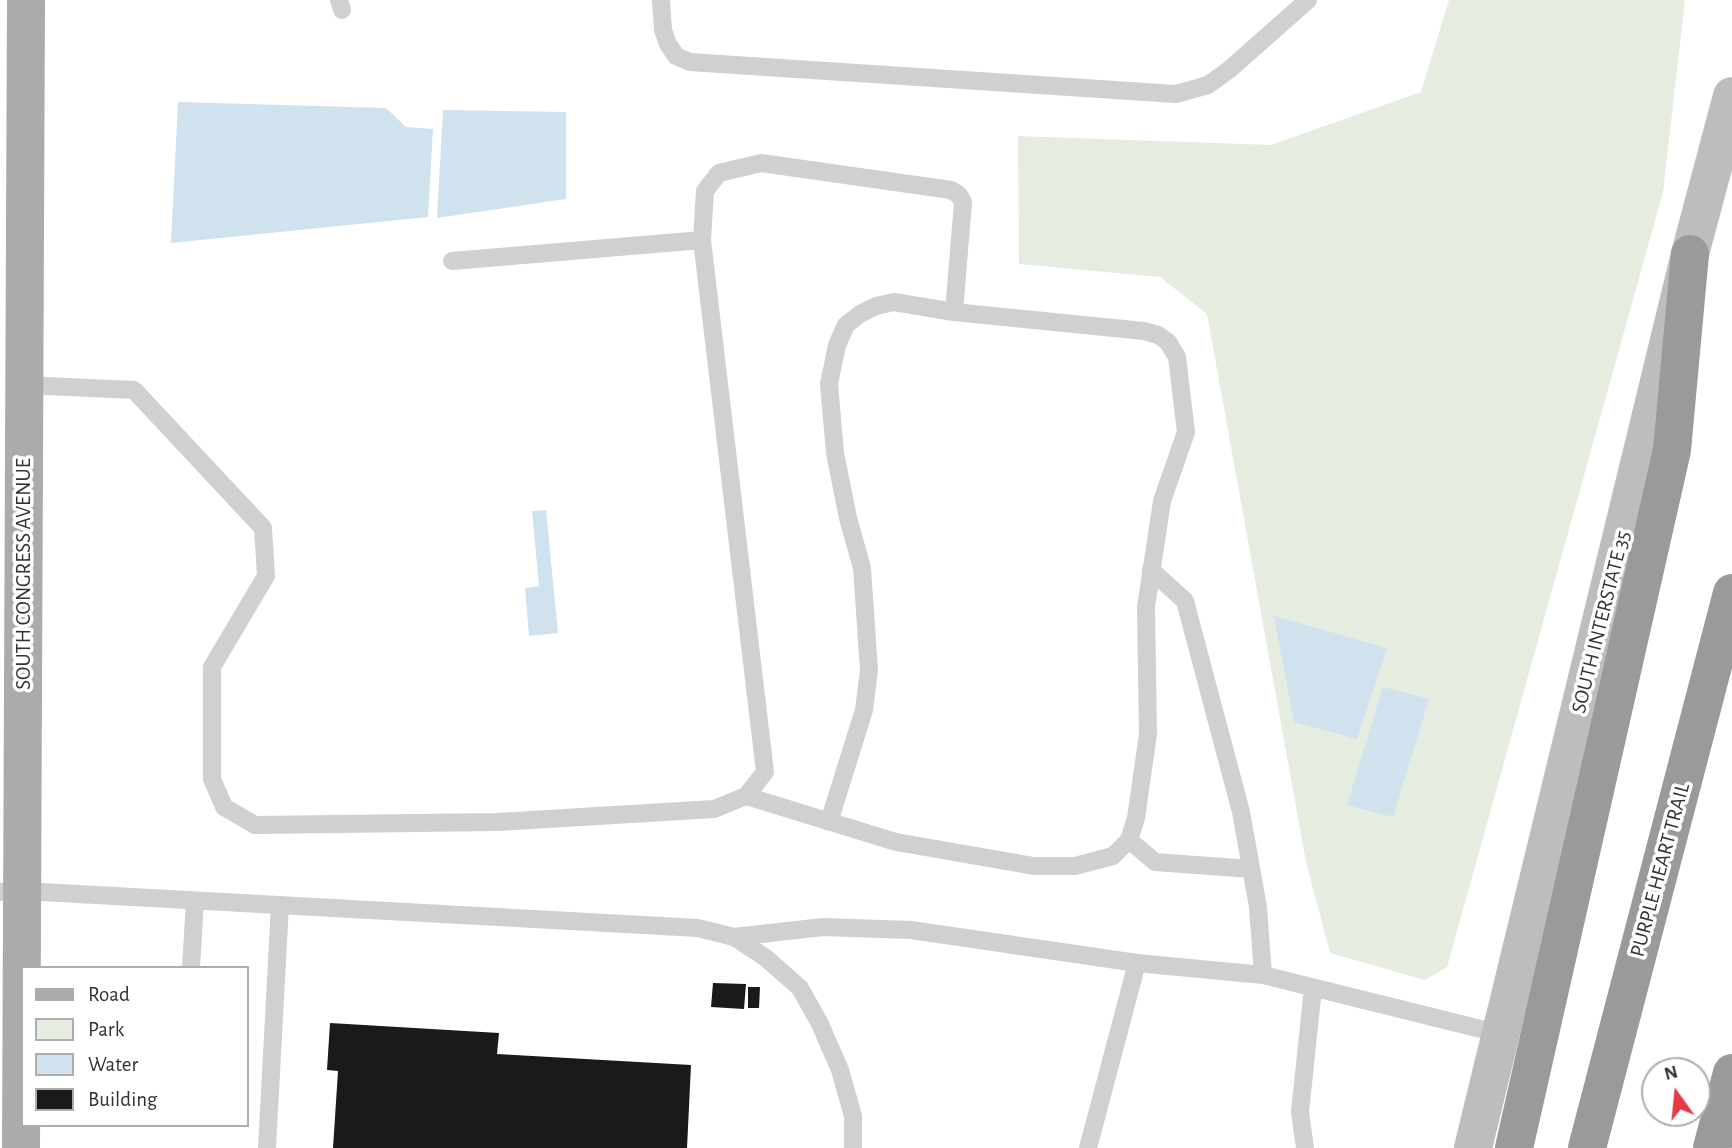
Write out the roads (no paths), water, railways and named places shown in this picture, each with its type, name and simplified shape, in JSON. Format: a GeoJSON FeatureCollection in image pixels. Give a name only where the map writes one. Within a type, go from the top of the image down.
{"type":"FeatureCollection","features":[{"type":"Feature","properties":{"kind":"highway"},"geometry":{"type":"LineString","coordinates":[[1514,1148],[1672,450],[1690,254]]}},
{"type":"Feature","properties":{"kind":"highway","name":"PURPLE HEART TRAIL"},"geometry":{"type":"LineString","coordinates":[[1587,1148],[1732,593]]}},
{"type":"Feature","properties":{"kind":"highway"},"geometry":{"type":"LineString","coordinates":[[1712,1148],[1732,1073]]}},
{"type":"Feature","properties":{"kind":"main road","name":"SOUTH CONGRESS AVENUE"},"geometry":{"type":"LineString","coordinates":[[21,1148],[11,891],[25,385],[19,148],[26,0]]}},
{"type":"Feature","properties":{"kind":"main road","name":"SOUTH INTERSTATE 35"},"geometry":{"type":"LineString","coordinates":[[1473,1148],[1690,254],[1732,96]]}},
{"type":"Feature","properties":{"kind":"lane"},"geometry":{"type":"LineString","coordinates":[[661,0],[663,30],[668,44],[676,56],[690,62],[1176,94],[1208,85],[1308,0]]}},
{"type":"Feature","properties":{"kind":"lane"},"geometry":{"type":"LineString","coordinates":[[25,385],[134,390],[263,528],[266,576],[212,667],[212,779],[224,807],[255,825],[525,820],[714,809],[746,796],[765,772],[702,240],[705,191],[719,173],[761,163],[951,190],[959,195],[963,202],[954,312]]}},
{"type":"Feature","properties":{"kind":"lane"},"geometry":{"type":"LineString","coordinates":[[452,261],[702,240]]}},
{"type":"Feature","properties":{"kind":"lane"},"geometry":{"type":"LineString","coordinates":[[746,796],[829,822],[896,842],[1034,866],[1075,866],[1113,856],[1129,840],[1136,818],[1148,734],[1146,607],[1151,570],[1162,500],[1186,432],[1180,368],[1168,342],[1158,335],[1144,331],[954,312],[894,302],[876,306],[846,325],[837,345],[829,383],[834,439],[848,518],[862,568],[869,670],[864,710],[829,822]]}},
{"type":"Feature","properties":{"kind":"lane"},"geometry":{"type":"LineString","coordinates":[[1151,570],[1185,601],[1241,812],[1258,907],[1263,975]]}},
{"type":"Feature","properties":{"kind":"lane"},"geometry":{"type":"LineString","coordinates":[[1129,840],[1155,862],[1251,869]]}},
{"type":"Feature","properties":{"kind":"lane"},"geometry":{"type":"LineString","coordinates":[[11,891],[698,928],[733,937],[766,958],[800,988],[820,1024],[840,1070],[853,1116],[853,1148]]}},
{"type":"Feature","properties":{"kind":"lane"},"geometry":{"type":"LineString","coordinates":[[191,966],[195,901]]}},
{"type":"Feature","properties":{"kind":"lane"},"geometry":{"type":"LineString","coordinates":[[267,1148],[280,905]]}},
{"type":"Feature","properties":{"kind":"lane"},"geometry":{"type":"LineString","coordinates":[[733,937],[823,927],[911,930],[1137,963],[1263,975],[1501,1034]]}},
{"type":"Feature","properties":{"kind":"lane"},"geometry":{"type":"LineString","coordinates":[[1088,1148],[1137,963]]}},
{"type":"Feature","properties":{"kind":"lane"},"geometry":{"type":"LineString","coordinates":[[1305,1148],[1300,1112],[1313,988]]}},
{"type":"Feature","properties":{"kind":"water"},"geometry":{"type":"Polygon","coordinates":[[[178,102],[386,108],[406,127],[433,129],[428,217],[171,243],[178,102]]]}},
{"type":"Feature","properties":{"kind":"water"},"geometry":{"type":"Polygon","coordinates":[[[443,110],[566,112],[566,199],[437,218],[443,110]]]}},
{"type":"Feature","properties":{"kind":"water"},"geometry":{"type":"Polygon","coordinates":[[[546,510],[558,633],[529,636],[525,588],[539,586],[532,511],[546,510]]]}},
{"type":"Feature","properties":{"kind":"water"},"geometry":{"type":"Polygon","coordinates":[[[1274,616],[1387,648],[1357,739],[1294,722],[1274,616]]]}},
{"type":"Feature","properties":{"kind":"water"},"geometry":{"type":"Polygon","coordinates":[[[1383,687],[1429,699],[1393,817],[1347,805],[1383,687]]]}}]}
